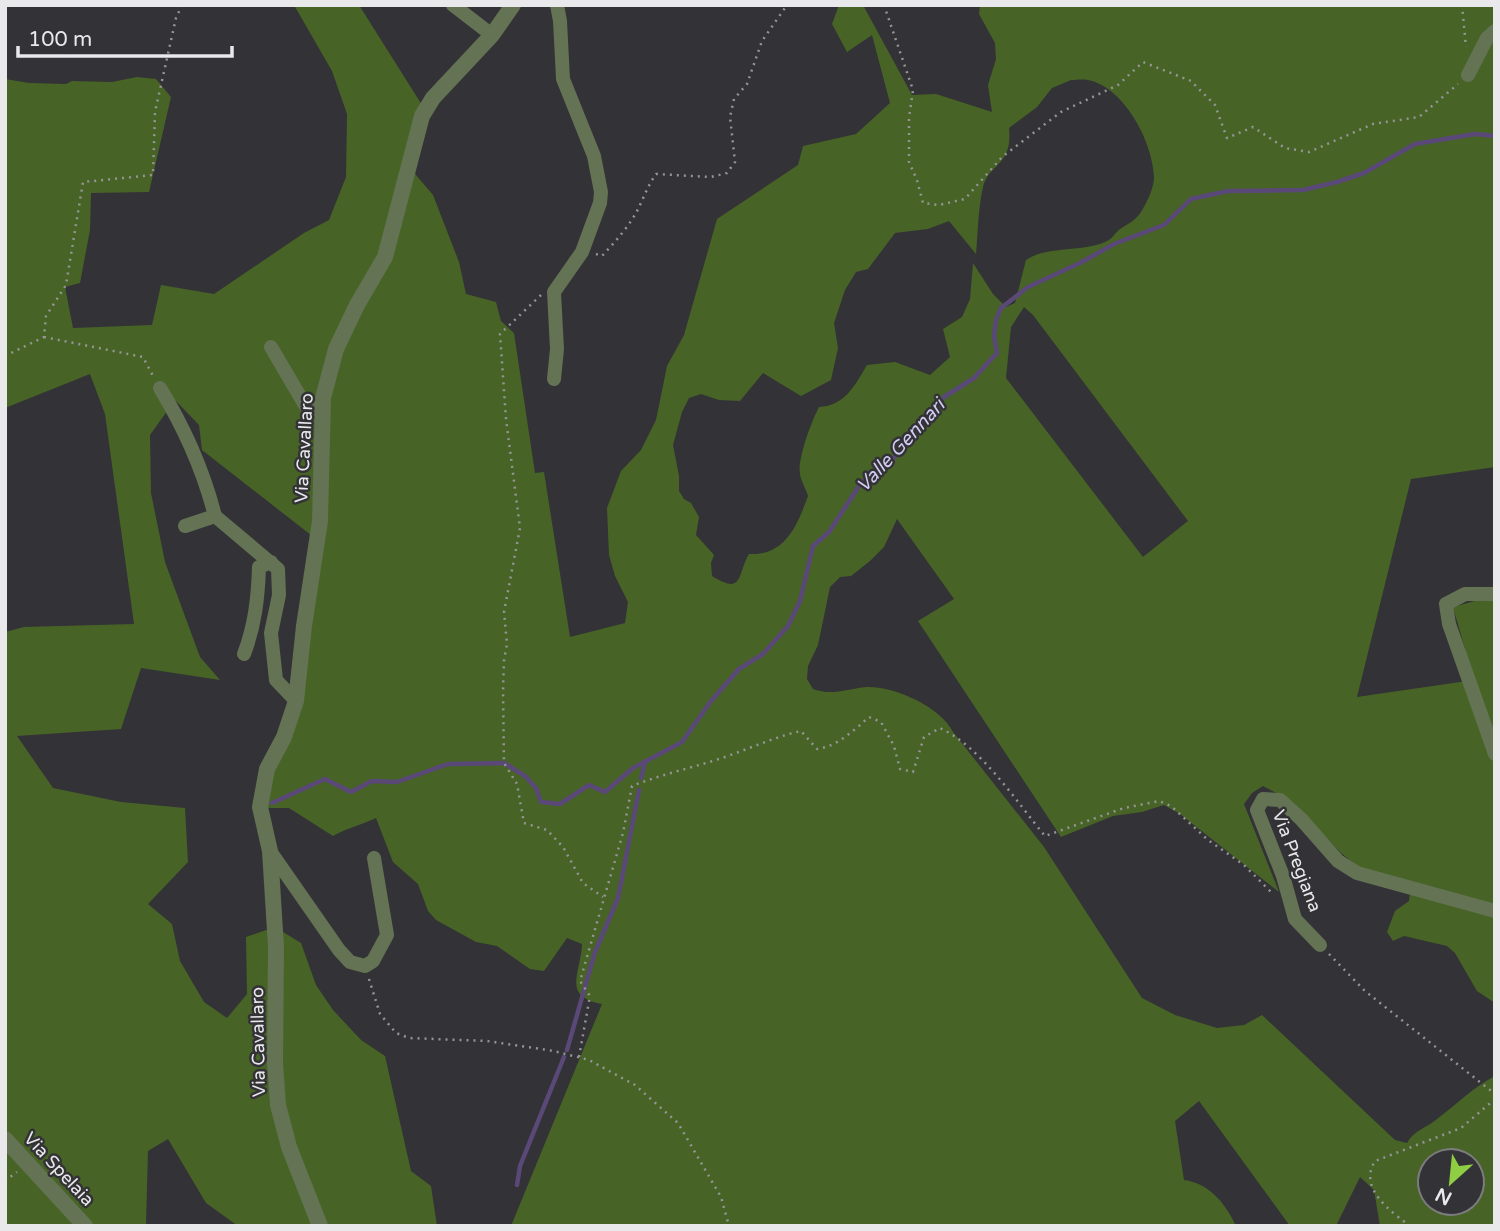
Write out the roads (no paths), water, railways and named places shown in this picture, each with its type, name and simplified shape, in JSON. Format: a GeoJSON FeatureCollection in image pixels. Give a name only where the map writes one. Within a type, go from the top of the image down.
{"type":"FeatureCollection","features":[{"type":"Feature","properties":{"kind":"street"},"geometry":{"type":"LineString","coordinates":[[453,5],[492,35]]}},
{"type":"Feature","properties":{"kind":"street","name":"Via Cavallaro"},"geometry":{"type":"LineString","coordinates":[[320,1226],[289,1147],[278,1105],[275,1063],[276,947],[270,851],[260,807],[267,769],[285,737],[296,701],[320,521],[323,398],[337,349],[357,305],[385,257],[422,116],[433,98],[492,35],[513,5]]}},
{"type":"Feature","properties":{"kind":"street"},"geometry":{"type":"LineString","coordinates":[[554,379],[557,349],[554,292],[582,252],[600,203],[601,192],[594,156],[563,79],[557,5]]}},
{"type":"Feature","properties":{"kind":"street"},"geometry":{"type":"LineString","coordinates":[[1468,75],[1488,38],[1495,31]]}},
{"type":"Feature","properties":{"kind":"street"},"geometry":{"type":"LineString","coordinates":[[271,347],[305,405],[323,411]]}},
{"type":"Feature","properties":{"kind":"street"},"geometry":{"type":"LineString","coordinates":[[160,388],[194,450],[206,480],[215,516],[278,569],[279,595],[271,633],[276,680],[296,701]]}},
{"type":"Feature","properties":{"kind":"street"},"geometry":{"type":"LineString","coordinates":[[185,526],[215,516]]}},
{"type":"Feature","properties":{"kind":"street"},"geometry":{"type":"LineString","coordinates":[[244,654],[258,606],[259,567],[271,562]]}},
{"type":"Feature","properties":{"kind":"street"},"geometry":{"type":"LineString","coordinates":[[1495,594],[1465,594],[1446,604],[1449,624],[1495,754]]}},
{"type":"Feature","properties":{"kind":"street","name":"Via Pregiana"},"geometry":{"type":"LineString","coordinates":[[1320,945],[1295,919],[1283,876],[1257,810],[1263,799],[1280,800],[1301,818],[1338,861],[1357,873],[1495,911]]}},
{"type":"Feature","properties":{"kind":"street","name":"Via Cavallaro"},"geometry":{"type":"LineString","coordinates":[[270,851],[339,950],[350,962],[365,966],[373,961],[387,935],[374,858]]}},
{"type":"Feature","properties":{"kind":"street","name":"Via Spelaia"},"geometry":{"type":"LineString","coordinates":[[5,1139],[85,1226]]}},
{"type":"Feature","properties":{"kind":"waterway","name":"Valle Gennari"},"geometry":{"type":"LineString","coordinates":[[272,803],[325,779],[351,792],[372,781],[397,782],[448,764],[504,763],[525,776],[536,788],[541,802],[560,804],[589,785],[605,792],[633,768],[682,742],[711,701],[739,669],[763,654],[788,626],[800,601],[813,546],[829,532],[861,483],[893,459],[944,397],[974,378],[997,353],[994,336],[1001,308],[1028,287],[1114,244],[1164,225],[1191,199],[1228,191],[1303,190],[1364,173],[1415,144],[1475,134],[1495,136]]}},
{"type":"Feature","properties":{"kind":"waterway"},"geometry":{"type":"LineString","coordinates":[[641,778],[645,762]]}},
{"type":"Feature","properties":{"kind":"waterway"},"geometry":{"type":"LineString","coordinates":[[567,1050],[595,952],[618,898],[639,790]]}},
{"type":"Feature","properties":{"kind":"waterway"},"geometry":{"type":"LineString","coordinates":[[517,1185],[520,1166],[564,1057]]}}]}
